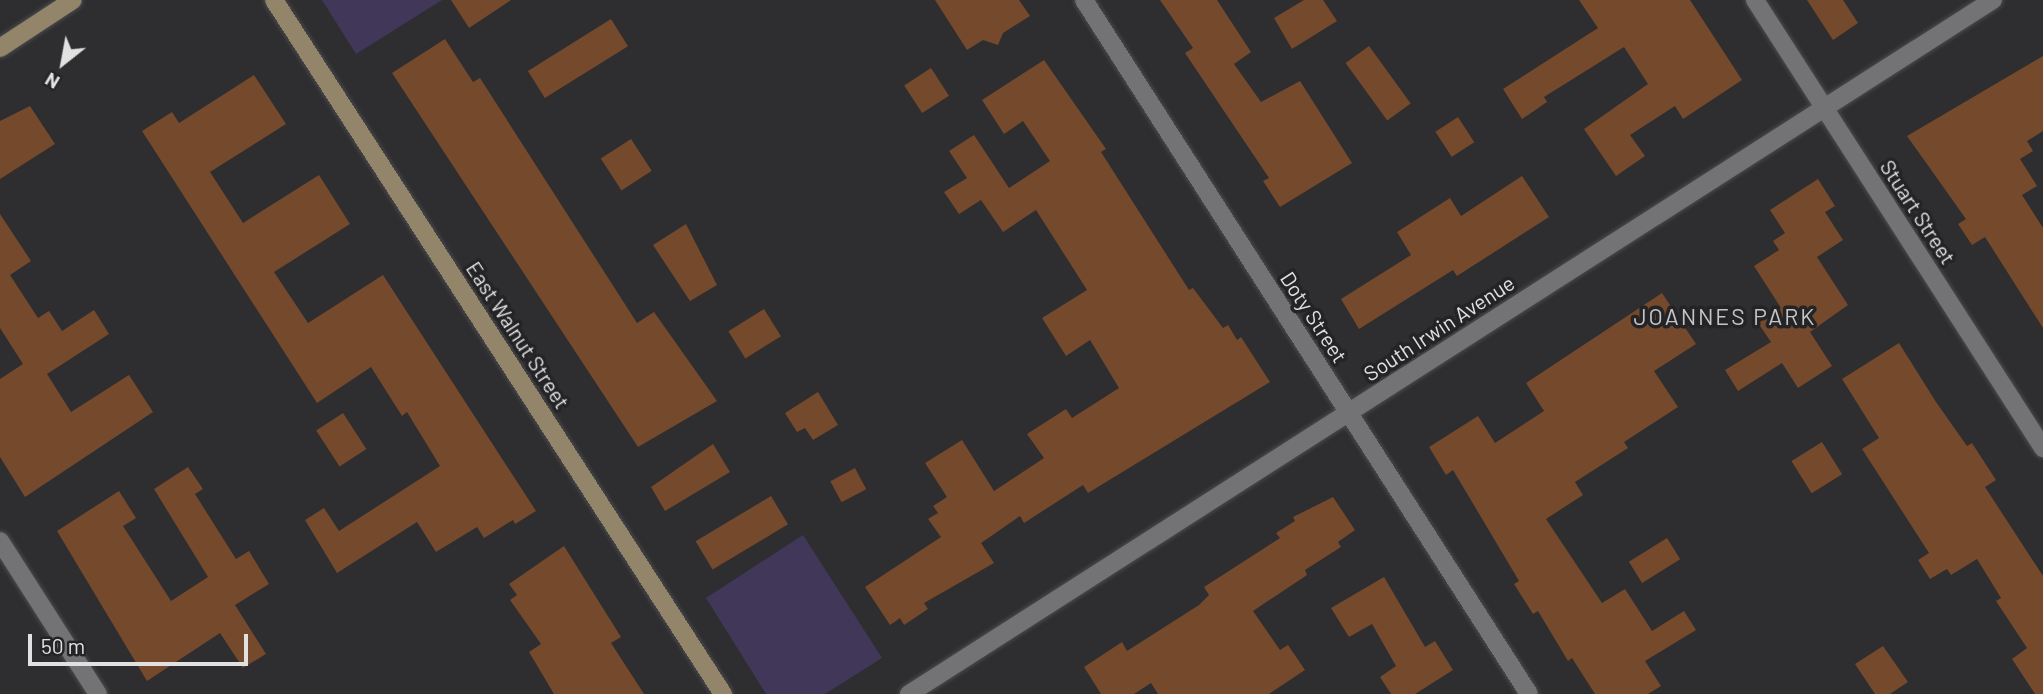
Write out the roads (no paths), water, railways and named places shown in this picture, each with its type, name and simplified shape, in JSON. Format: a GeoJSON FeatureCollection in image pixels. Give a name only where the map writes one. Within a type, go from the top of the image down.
{"type":"FeatureCollection","features":[{"type":"Feature","properties":{"kind":"street"},"geometry":{"type":"LineString","coordinates":[[0,48],[73,0]]}},
{"type":"Feature","properties":{"kind":"street","name":"East Walnut Street"},"geometry":{"type":"LineString","coordinates":[[274,0],[723,694]]}},
{"type":"Feature","properties":{"kind":"street","name":"Doty Street"},"geometry":{"type":"LineString","coordinates":[[1084,0],[1529,694]]}},
{"type":"Feature","properties":{"kind":"street","name":"Stuart Street"},"geometry":{"type":"LineString","coordinates":[[1755,0],[2043,448]]}},
{"type":"Feature","properties":{"kind":"street","name":"South Irwin Avenue"},"geometry":{"type":"LineString","coordinates":[[909,694],[1993,0]]}},
{"type":"Feature","properties":{"kind":"street"},"geometry":{"type":"LineString","coordinates":[[0,541],[98,694]]}},
{"type":"Feature","properties":{"kind":"district","name":"JOANNES PARK"},"geometry":{"type":"Point","coordinates":[1725,316]}}]}
